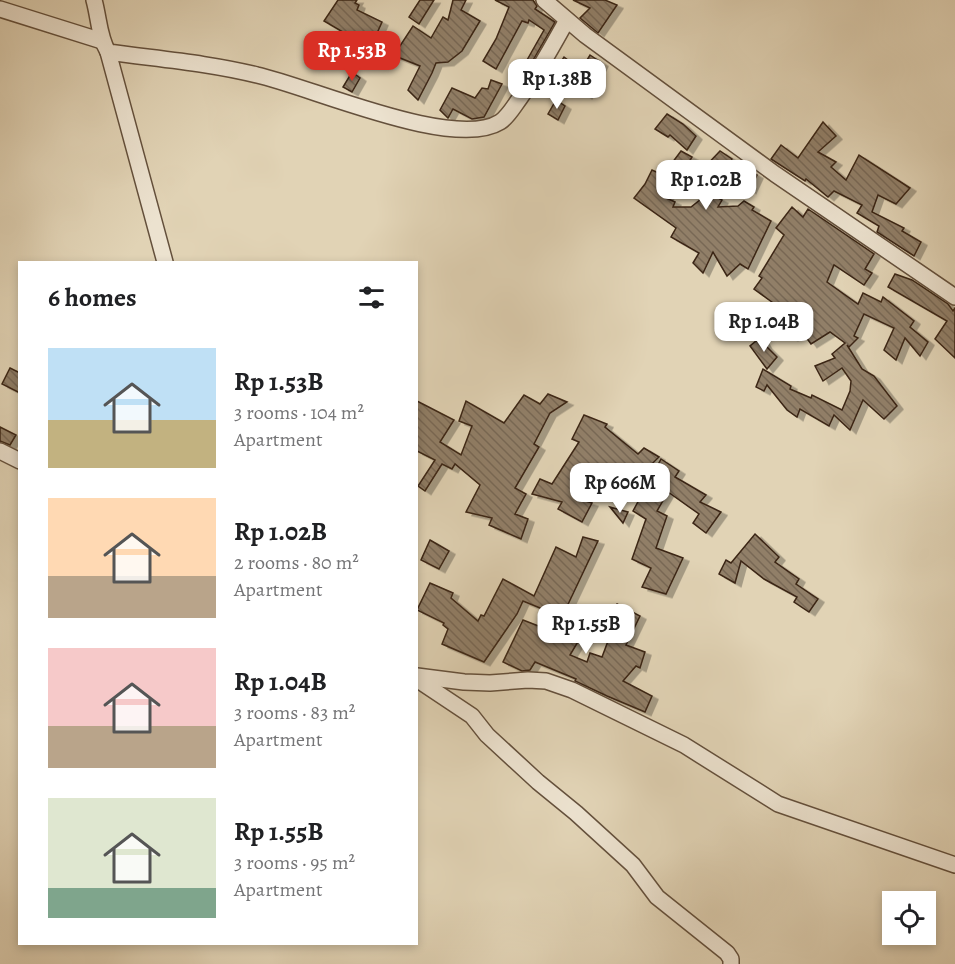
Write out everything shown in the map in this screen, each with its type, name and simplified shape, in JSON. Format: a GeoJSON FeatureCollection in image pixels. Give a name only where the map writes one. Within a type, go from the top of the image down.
{"type":"FeatureCollection","features":[{"type":"Feature","properties":{"kind":"street"},"geometry":{"type":"LineString","coordinates":[[94,0],[165,261]]}},
{"type":"Feature","properties":{"kind":"street"},"geometry":{"type":"LineString","coordinates":[[544,0],[594,42],[775,174],[955,297]]}},
{"type":"Feature","properties":{"kind":"street"},"geometry":{"type":"LineString","coordinates":[[0,9],[105,47],[258,75],[418,125],[456,130],[484,128],[501,122],[541,67],[567,20]]}},
{"type":"Feature","properties":{"kind":"street"},"geometry":{"type":"LineString","coordinates":[[0,451],[18,460]]}},
{"type":"Feature","properties":{"kind":"street"},"geometry":{"type":"LineString","coordinates":[[418,678],[464,682],[546,681],[572,690],[684,745],[778,804],[955,865]]}},
{"type":"Feature","properties":{"kind":"street"},"geometry":{"type":"LineString","coordinates":[[418,679],[472,716],[487,735],[633,865],[657,897],[727,953],[731,964]]}},
{"type":"Feature","properties":{"kind":"building"},"geometry":{"type":"Polygon","coordinates":[[[338,0],[357,0],[355,3],[359,5],[357,10],[382,22],[378,31],[400,46],[413,26],[431,38],[443,17],[448,20],[453,0],[466,0],[461,10],[480,21],[462,51],[448,62],[436,63],[418,100],[408,90],[420,66],[390,54],[387,59],[371,48],[368,56],[352,49],[346,65],[332,59],[343,32],[324,21],[338,0]]]}},
{"type":"Feature","properties":{"kind":"building"},"geometry":{"type":"Polygon","coordinates":[[[420,0],[434,0],[419,24],[409,17],[420,0]]]}},
{"type":"Feature","properties":{"kind":"building"},"geometry":{"type":"Polygon","coordinates":[[[495,0],[533,0],[537,6],[535,9],[555,22],[532,62],[527,60],[544,30],[529,20],[528,23],[522,21],[496,69],[483,61],[496,39],[509,7],[495,0]]]}},
{"type":"Feature","properties":{"kind":"building"},"geometry":{"type":"Polygon","coordinates":[[[573,0],[605,0],[617,5],[598,33],[580,18],[590,8],[573,0]]]}},
{"type":"Feature","properties":{"kind":"building"},"geometry":{"type":"Polygon","coordinates":[[[590,55],[602,63],[586,95],[555,71],[564,57],[581,70],[590,55]]]}},
{"type":"Feature","properties":{"kind":"building"},"geometry":{"type":"Polygon","coordinates":[[[352,72],[360,78],[352,92],[343,87],[352,72]]]}},
{"type":"Feature","properties":{"kind":"building"},"geometry":{"type":"Polygon","coordinates":[[[491,80],[502,84],[484,117],[472,119],[453,109],[448,118],[440,110],[452,88],[475,98],[482,88],[488,89],[491,80]]]}},
{"type":"Feature","properties":{"kind":"building"},"geometry":{"type":"Polygon","coordinates":[[[556,100],[565,106],[558,120],[548,114],[556,100]]]}},
{"type":"Feature","properties":{"kind":"building"},"geometry":{"type":"Polygon","coordinates":[[[667,114],[696,136],[687,150],[670,135],[668,137],[655,129],[667,114]]]}},
{"type":"Feature","properties":{"kind":"building"},"geometry":{"type":"Polygon","coordinates":[[[823,122],[836,136],[818,152],[836,162],[831,167],[846,180],[859,155],[910,188],[896,204],[878,195],[872,212],[904,228],[902,231],[921,242],[914,256],[877,232],[879,226],[857,213],[862,205],[834,191],[828,197],[806,179],[805,181],[771,159],[781,145],[798,158],[823,122]]]}},
{"type":"Feature","properties":{"kind":"building"},"geometry":{"type":"Polygon","coordinates":[[[681,151],[692,157],[689,162],[701,171],[720,151],[732,159],[731,161],[757,175],[750,190],[724,172],[709,193],[722,200],[718,207],[738,206],[744,201],[754,207],[752,210],[771,221],[748,269],[740,264],[727,276],[713,252],[703,273],[693,263],[699,253],[671,237],[676,228],[634,198],[652,170],[663,175],[681,151]],[[680,176],[666,198],[675,202],[673,207],[691,207],[706,195],[680,176]]]}},
{"type":"Feature","properties":{"kind":"building"},"geometry":{"type":"Polygon","coordinates":[[[792,207],[803,217],[808,209],[874,254],[865,269],[872,273],[864,285],[834,265],[827,282],[858,304],[863,293],[881,302],[883,297],[914,321],[910,327],[928,342],[920,356],[905,338],[896,360],[884,350],[894,328],[864,314],[854,336],[858,338],[849,347],[847,345],[862,369],[874,376],[897,406],[884,419],[863,400],[850,430],[834,415],[829,426],[800,409],[797,417],[787,410],[767,385],[764,391],[756,387],[763,369],[791,386],[790,389],[811,398],[812,395],[842,410],[850,391],[851,381],[842,368],[823,381],[815,366],[835,358],[832,354],[845,343],[830,332],[811,344],[797,325],[792,337],[776,330],[767,315],[776,305],[754,289],[762,278],[759,276],[784,235],[776,228],[792,207]]]}},
{"type":"Feature","properties":{"kind":"building"},"geometry":{"type":"Polygon","coordinates":[[[895,274],[912,280],[948,304],[953,311],[955,308],[955,358],[935,339],[947,321],[888,287],[895,274]]]}},
{"type":"Feature","properties":{"kind":"building"},"geometry":{"type":"Polygon","coordinates":[[[761,337],[777,357],[767,369],[750,346],[761,337]]]}},
{"type":"Feature","properties":{"kind":"building"},"geometry":{"type":"Polygon","coordinates":[[[10,368],[18,372],[18,392],[2,384],[10,368]]]}},
{"type":"Feature","properties":{"kind":"building"},"geometry":{"type":"Polygon","coordinates":[[[548,394],[567,402],[550,413],[534,444],[539,447],[515,488],[526,494],[515,514],[528,519],[521,539],[489,525],[492,518],[466,512],[480,485],[455,464],[452,469],[442,464],[425,491],[418,486],[435,460],[418,452],[418,402],[454,420],[440,442],[461,455],[472,426],[459,421],[466,401],[504,423],[524,395],[540,404],[548,394]]]}},
{"type":"Feature","properties":{"kind":"building"},"geometry":{"type":"Polygon","coordinates":[[[584,415],[607,424],[605,427],[638,454],[644,448],[659,457],[617,498],[613,498],[598,480],[594,485],[587,481],[579,499],[592,503],[582,522],[558,509],[562,502],[532,494],[540,479],[552,484],[579,442],[572,439],[584,415]]]}},
{"type":"Feature","properties":{"kind":"building"},"geometry":{"type":"Polygon","coordinates":[[[0,427],[16,435],[10,445],[0,441],[0,427]]]}},
{"type":"Feature","properties":{"kind":"building"},"geometry":{"type":"Polygon","coordinates":[[[661,459],[679,471],[675,477],[706,495],[700,502],[721,512],[706,533],[693,523],[699,514],[668,492],[657,511],[667,516],[656,548],[683,558],[666,594],[642,587],[651,568],[632,559],[646,519],[633,511],[661,459]]]}},
{"type":"Feature","properties":{"kind":"building"},"geometry":{"type":"Polygon","coordinates":[[[610,507],[628,512],[623,523],[610,507]]]}},
{"type":"Feature","properties":{"kind":"building"},"geometry":{"type":"Polygon","coordinates":[[[755,534],[779,557],[775,562],[799,579],[796,584],[818,599],[809,612],[794,602],[797,597],[764,579],[741,561],[735,583],[719,574],[726,560],[731,563],[755,534]]]}},
{"type":"Feature","properties":{"kind":"building"},"geometry":{"type":"Polygon","coordinates":[[[583,537],[598,541],[562,617],[523,601],[517,614],[484,662],[442,644],[448,629],[443,625],[444,623],[418,610],[430,583],[453,593],[451,598],[478,621],[481,615],[484,616],[503,579],[534,596],[556,547],[576,557],[583,537]]]}},
{"type":"Feature","properties":{"kind":"building"},"geometry":{"type":"Polygon","coordinates":[[[430,540],[449,551],[439,569],[421,560],[430,540]]]}},
{"type":"Feature","properties":{"kind":"building"},"geometry":{"type":"Polygon","coordinates":[[[617,604],[640,616],[626,645],[645,652],[640,668],[636,666],[623,681],[652,696],[645,712],[535,662],[530,670],[522,671],[503,662],[523,620],[572,639],[581,609],[594,615],[570,655],[587,662],[590,653],[602,657],[608,641],[598,636],[612,605],[617,604]]]}}]}
